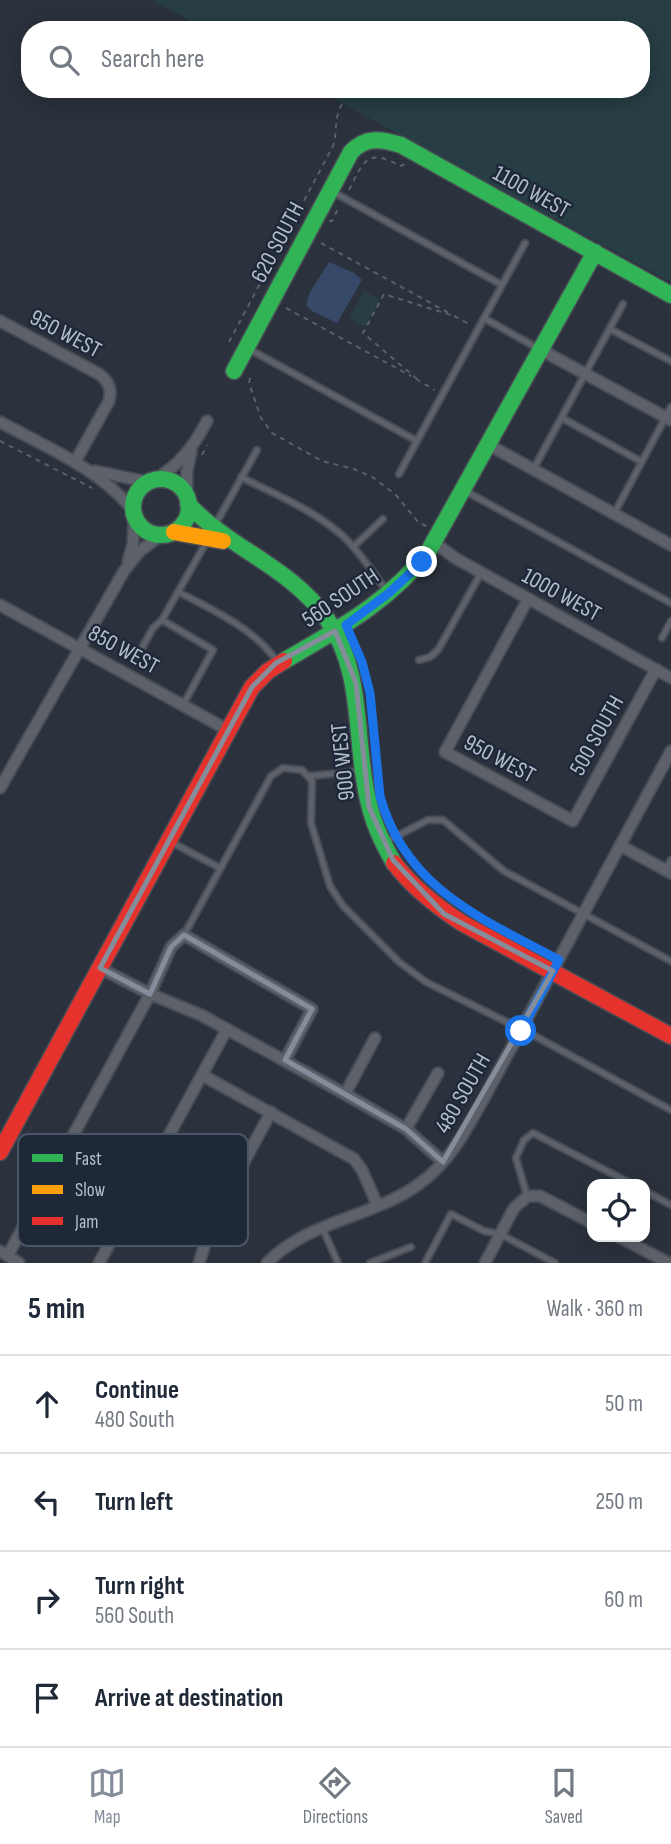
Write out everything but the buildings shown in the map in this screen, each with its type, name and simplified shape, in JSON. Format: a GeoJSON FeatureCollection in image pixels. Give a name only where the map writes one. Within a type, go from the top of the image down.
{"type":"FeatureCollection","features":[{"type":"Feature","properties":{"kind":"street","name":"1100 WEST"},"geometry":{"type":"LineString","coordinates":[[367,139],[378,138],[401,145],[671,295]]}},
{"type":"Feature","properties":{"kind":"street","name":"620 SOUTH"},"geometry":{"type":"LineString","coordinates":[[234,371],[337,195],[354,148],[367,139]]}},
{"type":"Feature","properties":{"kind":"street","name":"560 SOUTH"},"geometry":{"type":"LineString","coordinates":[[0,1152],[252,687],[277,663],[335,631],[389,593],[411,573],[432,536],[464,491],[595,252]]}},
{"type":"Feature","properties":{"kind":"street","name":"950 WEST"},"geometry":{"type":"LineString","coordinates":[[0,321],[99,374],[109,385],[108,401],[75,462]]}},
{"type":"Feature","properties":{"kind":"street"},"geometry":{"type":"LineString","coordinates":[[541,350],[669,415]]}},
{"type":"Feature","properties":{"kind":"street"},"geometry":{"type":"LineString","coordinates":[[124,571],[133,543],[134,497],[151,481],[173,468],[193,446],[207,421]]}},
{"type":"Feature","properties":{"kind":"street"},"geometry":{"type":"LineString","coordinates":[[0,422],[86,468],[113,488],[148,532],[167,533]]}},
{"type":"Feature","properties":{"kind":"street"},"geometry":{"type":"LineString","coordinates":[[489,445],[671,545]]}},
{"type":"Feature","properties":{"kind":"street"},"geometry":{"type":"LineString","coordinates":[[0,788],[124,571],[140,551],[187,517],[187,472],[193,446]]}},
{"type":"Feature","properties":{"kind":"street"},"geometry":{"type":"LineString","coordinates":[[86,468],[118,478],[174,482],[188,500]]}},
{"type":"Feature","properties":{"kind":"street","name":"900 WEST"},"geometry":{"type":"LineString","coordinates":[[188,500],[210,533]]}},
{"type":"Feature","properties":{"kind":"street","name":"900 WEST"},"geometry":{"type":"LineString","coordinates":[[167,533],[210,533],[269,564],[291,580],[323,612],[348,657],[356,683],[369,807],[390,839],[409,882],[444,914],[671,1036]]}},
{"type":"Feature","properties":{"kind":"street","name":"1000 WEST"},"geometry":{"type":"LineString","coordinates":[[432,536],[448,554],[671,678]]}},
{"type":"Feature","properties":{"kind":"street","name":"950 WEST"},"geometry":{"type":"LineString","coordinates":[[528,599],[444,752],[573,821]]}},
{"type":"Feature","properties":{"kind":"street","name":"850 WEST"},"geometry":{"type":"LineString","coordinates":[[0,605],[228,730]]}},
{"type":"Feature","properties":{"kind":"street","name":"500 SOUTH"},"geometry":{"type":"LineString","coordinates":[[573,821],[656,669]]}},
{"type":"Feature","properties":{"kind":"street","name":"480 SOUTH"},"geometry":{"type":"LineString","coordinates":[[267,1263],[277,1252],[299,1237],[420,1184],[458,1144],[671,751]]}},
{"type":"Feature","properties":{"kind":"street"},"geometry":{"type":"LineString","coordinates":[[621,846],[669,868]]}},
{"type":"Feature","properties":{"kind":"street"},"geometry":{"type":"LineString","coordinates":[[71,1134],[150,993],[171,947],[184,935],[312,1009],[285,1060]]}},
{"type":"Feature","properties":{"kind":"street"},"geometry":{"type":"LineString","coordinates":[[100,968],[285,1060],[406,1129],[443,1162]]}},
{"type":"Feature","properties":{"kind":"street"},"geometry":{"type":"LineString","coordinates":[[170,1134],[227,1029]]}},
{"type":"Feature","properties":{"kind":"street"},"geometry":{"type":"LineString","coordinates":[[345,1094],[375,1038]]}},
{"type":"Feature","properties":{"kind":"street"},"geometry":{"type":"LineString","coordinates":[[406,1129],[438,1073]]}},
{"type":"Feature","properties":{"kind":"street"},"geometry":{"type":"LineString","coordinates":[[202,1075],[354,1159],[362,1170],[377,1205]]}},
{"type":"Feature","properties":{"kind":"street"},"geometry":{"type":"LineString","coordinates":[[248,1154],[271,1112]]}},
{"type":"Feature","properties":{"kind":"street"},"geometry":{"type":"LineString","coordinates":[[485,1263],[514,1208],[528,1196],[540,1196],[550,1200],[587,1220]]}},
{"type":"Feature","properties":{"kind":"street"},"geometry":{"type":"LineString","coordinates":[[18,1228],[4,1253],[19,1263]]}},
{"type":"Feature","properties":{"kind":"street"},"geometry":{"type":"LineString","coordinates":[[629,1242],[669,1263]]}},
{"type":"Feature","properties":{"kind":"street"},"geometry":{"type":"LineString","coordinates":[[99,1263],[108,1246]]}},
{"type":"Feature","properties":{"kind":"street"},"geometry":{"type":"LineString","coordinates":[[199,1263],[204,1246]]}},
{"type":"Feature","properties":{"kind":"lane"},"geometry":{"type":"LineString","coordinates":[[337,195],[502,285]]}},
{"type":"Feature","properties":{"kind":"lane"},"geometry":{"type":"LineString","coordinates":[[399,474],[525,243]]}},
{"type":"Feature","properties":{"kind":"lane"},"geometry":{"type":"LineString","coordinates":[[533,470],[623,304]]}},
{"type":"Feature","properties":{"kind":"lane"},"geometry":{"type":"LineString","coordinates":[[484,318],[541,350]]}},
{"type":"Feature","properties":{"kind":"lane"},"geometry":{"type":"LineString","coordinates":[[610,329],[671,361]]}},
{"type":"Feature","properties":{"kind":"lane"},"geometry":{"type":"LineString","coordinates":[[246,347],[416,441]]}},
{"type":"Feature","properties":{"kind":"lane"},"geometry":{"type":"LineString","coordinates":[[614,514],[669,415]]}},
{"type":"Feature","properties":{"kind":"lane"},"geometry":{"type":"LineString","coordinates":[[562,418],[642,462]]}},
{"type":"Feature","properties":{"kind":"lane"},"geometry":{"type":"LineString","coordinates":[[137,657],[153,628],[162,620],[257,450]]}},
{"type":"Feature","properties":{"kind":"lane"},"geometry":{"type":"LineString","coordinates":[[241,477],[326,523],[353,547],[389,593]]}},
{"type":"Feature","properties":{"kind":"lane"},"geometry":{"type":"LineString","coordinates":[[464,491],[671,603]]}},
{"type":"Feature","properties":{"kind":"lane"},"geometry":{"type":"LineString","coordinates":[[353,547],[383,519]]}},
{"type":"Feature","properties":{"kind":"lane"},"geometry":{"type":"LineString","coordinates":[[419,660],[430,657],[438,650],[481,573]]}},
{"type":"Feature","properties":{"kind":"lane"},"geometry":{"type":"LineString","coordinates":[[178,592],[237,625],[273,655],[277,663]]}},
{"type":"Feature","properties":{"kind":"lane"},"geometry":{"type":"LineString","coordinates":[[162,620],[213,650],[183,705]]}},
{"type":"Feature","properties":{"kind":"lane"},"geometry":{"type":"LineString","coordinates":[[662,638],[671,621]]}},
{"type":"Feature","properties":{"kind":"lane"},"geometry":{"type":"LineString","coordinates":[[184,935],[274,773],[289,767],[302,770],[310,776],[313,785],[311,823],[330,886],[343,906],[399,962],[417,976],[671,1110]]}},
{"type":"Feature","properties":{"kind":"lane"},"geometry":{"type":"LineString","coordinates":[[310,776],[364,771]]}},
{"type":"Feature","properties":{"kind":"lane"},"geometry":{"type":"LineString","coordinates":[[390,839],[428,820],[443,820],[504,871],[671,961]]}},
{"type":"Feature","properties":{"kind":"lane"},"geometry":{"type":"LineString","coordinates":[[169,841],[220,869]]}},
{"type":"Feature","properties":{"kind":"lane"},"geometry":{"type":"LineString","coordinates":[[528,1196],[516,1158],[524,1140],[533,1133],[622,1179]]}},
{"type":"Feature","properties":{"kind":"lane"},"geometry":{"type":"LineString","coordinates":[[650,1194],[671,1205]]}},
{"type":"Feature","properties":{"kind":"lane"},"geometry":{"type":"LineString","coordinates":[[425,1263],[451,1214],[484,1231],[500,1234],[555,1263]]}},
{"type":"Feature","properties":{"kind":"lane"},"geometry":{"type":"LineString","coordinates":[[322,1227],[338,1263]]}},
{"type":"Feature","properties":{"kind":"lane"},"geometry":{"type":"LineString","coordinates":[[370,1263],[411,1247]]}},
{"type":"Feature","properties":{"kind":"path"},"geometry":{"type":"LineString","coordinates":[[229,342],[333,146],[335,121],[342,104]]}},
{"type":"Feature","properties":{"kind":"path"},"geometry":{"type":"LineString","coordinates":[[332,221],[337,195],[363,163],[372,157],[380,156],[400,166]]}},
{"type":"Feature","properties":{"kind":"path"},"geometry":{"type":"LineString","coordinates":[[321,243],[478,329]]}},
{"type":"Feature","properties":{"kind":"path"},"geometry":{"type":"LineString","coordinates":[[417,379],[363,333],[384,294],[454,316]]}},
{"type":"Feature","properties":{"kind":"path"},"geometry":{"type":"LineString","coordinates":[[286,308],[443,394]]}},
{"type":"Feature","properties":{"kind":"path"},"geometry":{"type":"LineString","coordinates":[[250,378],[249,383],[261,418],[272,433],[322,461],[354,469],[374,478],[396,495],[432,536]]}},
{"type":"Feature","properties":{"kind":"path"},"geometry":{"type":"LineString","coordinates":[[199,461],[207,443],[200,435]]}},
{"type":"Feature","properties":{"kind":"path"},"geometry":{"type":"LineString","coordinates":[[0,441],[99,491]]}},
{"type":"Feature","properties":{"kind":"path"},"geometry":{"type":"LineString","coordinates":[[390,839],[433,884]]}},
{"type":"Feature","properties":{"kind":"highlighted area"},"geometry":{"type":"Polygon","coordinates":[[[335,631],[356,683],[369,807],[393,860],[444,914],[553,971],[443,1162],[406,1129],[285,1060],[312,1009],[184,935],[171,947],[150,994],[100,968],[252,687],[276,663],[335,631]]]}},
{"type":"Feature","properties":{"kind":"green space"},"geometry":{"type":"Polygon","coordinates":[[[152,0],[671,0],[671,282],[333,98],[650,98],[650,21],[190,21],[152,0]]]}},
{"type":"Feature","properties":{"kind":"green space"},"geometry":{"type":"Polygon","coordinates":[[[364,291],[380,300],[365,327],[349,318],[364,291]]]}},
{"type":"Feature","properties":{"kind":"water"},"geometry":{"type":"Polygon","coordinates":[[[329,262],[354,273],[362,280],[337,323],[312,311],[306,305],[310,292],[329,262]]]}},
{"type":"Feature","properties":{"kind":"traffic: fast"},"geometry":{"type":"LineString","coordinates":[[234,371],[351,152],[368,141],[381,140],[401,145],[671,295]]}},
{"type":"Feature","properties":{"kind":"traffic: fast"},"geometry":{"type":"LineString","coordinates":[[284,661],[343,626],[380,600],[397,586],[428,552],[595,252]]}},
{"type":"Feature","properties":{"kind":"traffic: fast"},"geometry":{"type":"LineString","coordinates":[[161,479],[172,481],[181,487],[187,496],[189,507],[187,518],[181,527],[172,533],[161,535],[150,533],[141,527],[135,518],[133,507],[135,496],[141,487],[150,481],[161,479]]}},
{"type":"Feature","properties":{"kind":"traffic: fast"},"geometry":{"type":"LineString","coordinates":[[188,504],[223,534],[296,586],[313,601],[327,619],[348,663],[357,709],[364,781],[373,820],[394,863]]}},
{"type":"Feature","properties":{"kind":"traffic: slow"},"geometry":{"type":"LineString","coordinates":[[174,532],[223,541]]}},
{"type":"Feature","properties":{"kind":"traffic: jam"},"geometry":{"type":"LineString","coordinates":[[0,1152],[252,687],[268,671],[284,661]]}},
{"type":"Feature","properties":{"kind":"traffic: jam"},"geometry":{"type":"LineString","coordinates":[[394,863],[425,896],[462,923],[671,1036]]}},
{"type":"Feature","properties":{"kind":"route"},"geometry":{"type":"LineString","coordinates":[[422,562],[389,593],[346,625],[362,662],[370,693],[380,796],[396,835],[411,858],[445,895],[473,914],[559,960],[521,1031]]}}]}
